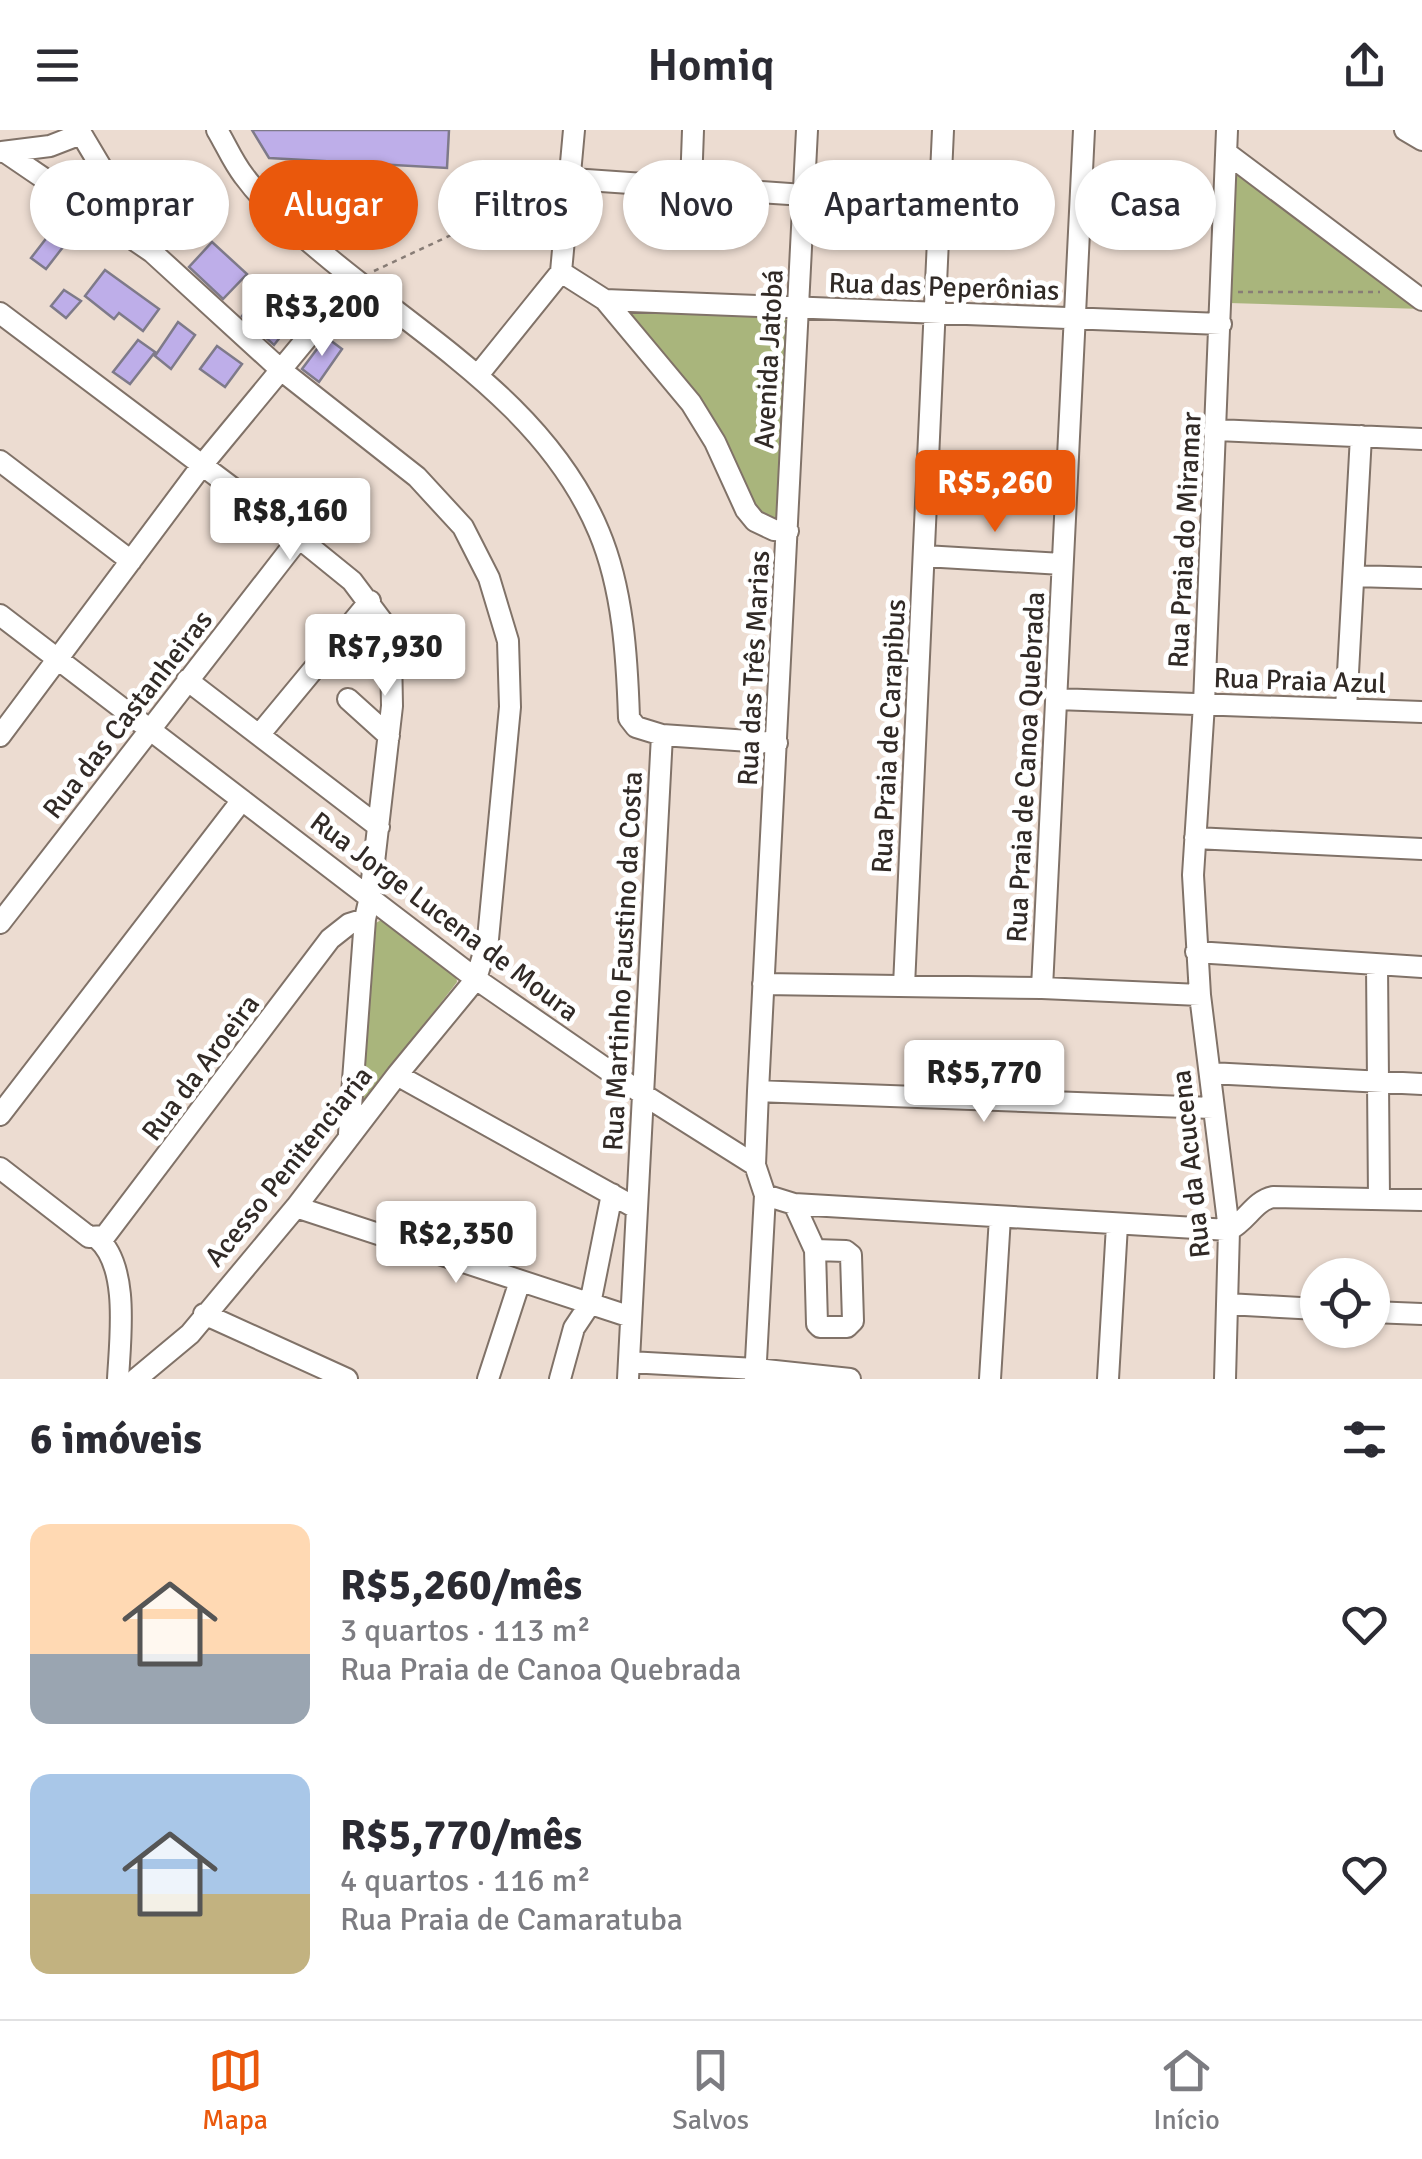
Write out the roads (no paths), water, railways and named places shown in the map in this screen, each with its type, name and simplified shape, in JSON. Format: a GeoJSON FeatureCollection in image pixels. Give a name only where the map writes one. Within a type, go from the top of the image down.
{"type":"FeatureCollection","features":[{"type":"Feature","properties":{"kind":"street","name":"Rua Martinho Faustino da Costa"},"geometry":{"type":"LineString","coordinates":[[217,130],[244,175],[283,220],[478,375],[531,426],[569,476],[600,533],[622,627],[629,718],[636,727],[662,736],[629,1370]]}},
{"type":"Feature","properties":{"kind":"street"},"geometry":{"type":"LineString","coordinates":[[573,160],[574,130]]}},
{"type":"Feature","properties":{"kind":"street"},"geometry":{"type":"LineString","coordinates":[[692,160],[693,130]]}},
{"type":"Feature","properties":{"kind":"street","name":"Avenida Jatobá"},"geometry":{"type":"LineString","coordinates":[[806,160],[807,130]]}},
{"type":"Feature","properties":{"kind":"street","name":"Rua Praia de Carapibus"},"geometry":{"type":"LineString","coordinates":[[904,986],[944,130]]}},
{"type":"Feature","properties":{"kind":"street","name":"Rua Praia de Canoa Quebrada"},"geometry":{"type":"LineString","coordinates":[[1042,988],[1084,130]]}},
{"type":"Feature","properties":{"kind":"street","name":"Rua Praia do Miramar"},"geometry":{"type":"LineString","coordinates":[[1196,952],[1194,838],[1217,430],[1227,130]]}},
{"type":"Feature","properties":{"kind":"street"},"geometry":{"type":"LineString","coordinates":[[1404,130],[1422,140]]}},
{"type":"Feature","properties":{"kind":"street"},"geometry":{"type":"LineString","coordinates":[[2,152],[50,146],[80,132],[152,252]]}},
{"type":"Feature","properties":{"kind":"street"},"geometry":{"type":"LineString","coordinates":[[2,152],[152,252],[281,370],[417,477],[462,527],[489,578],[508,640],[510,707],[488,939],[476,979]]}},
{"type":"Feature","properties":{"kind":"street"},"geometry":{"type":"LineString","coordinates":[[1228,154],[1417,296]]}},
{"type":"Feature","properties":{"kind":"street"},"geometry":{"type":"LineString","coordinates":[[478,375],[561,272],[564,250]]}},
{"type":"Feature","properties":{"kind":"street","name":"Avenida Jatobá"},"geometry":{"type":"LineString","coordinates":[[788,531],[801,250]]}},
{"type":"Feature","properties":{"kind":"street","name":"Rua das Três Marias"},"geometry":{"type":"LineString","coordinates":[[561,272],[606,300],[691,403],[755,521],[774,530],[788,531],[755,1164]]}},
{"type":"Feature","properties":{"kind":"street"},"geometry":{"type":"LineString","coordinates":[[0,736],[204,464],[355,280]]}},
{"type":"Feature","properties":{"kind":"street","name":"Rua das Peperônias"},"geometry":{"type":"LineString","coordinates":[[606,300],[1221,324]]}},
{"type":"Feature","properties":{"kind":"street"},"geometry":{"type":"LineString","coordinates":[[0,313],[299,538],[352,581],[382,621],[391,652],[389,736],[364,918],[348,1136]]}},
{"type":"Feature","properties":{"kind":"street"},"geometry":{"type":"LineString","coordinates":[[1217,430],[1422,439]]}},
{"type":"Feature","properties":{"kind":"street"},"geometry":{"type":"LineString","coordinates":[[1346,709],[1361,436]]}},
{"type":"Feature","properties":{"kind":"street"},"geometry":{"type":"LineString","coordinates":[[0,461],[130,561]]}},
{"type":"Feature","properties":{"kind":"street","name":"Rua das Castanheiras"},"geometry":{"type":"LineString","coordinates":[[0,924],[299,538]]}},
{"type":"Feature","properties":{"kind":"street"},"geometry":{"type":"LineString","coordinates":[[924,556],[1062,564]]}},
{"type":"Feature","properties":{"kind":"street"},"geometry":{"type":"LineString","coordinates":[[1354,576],[1422,578]]}},
{"type":"Feature","properties":{"kind":"street"},"geometry":{"type":"LineString","coordinates":[[259,735],[370,601]]}},
{"type":"Feature","properties":{"kind":"street","name":"Rua Jorge Lucena de Moura"},"geometry":{"type":"LineString","coordinates":[[0,615],[476,979],[644,1095],[755,1164]]}},
{"type":"Feature","properties":{"kind":"street"},"geometry":{"type":"LineString","coordinates":[[187,680],[379,827]]}},
{"type":"Feature","properties":{"kind":"street"},"geometry":{"type":"LineString","coordinates":[[348,699],[389,736]]}},
{"type":"Feature","properties":{"kind":"street","name":"Rua Praia Azul"},"geometry":{"type":"LineString","coordinates":[[1056,699],[1422,712]]}},
{"type":"Feature","properties":{"kind":"street"},"geometry":{"type":"LineString","coordinates":[[662,736],[777,743]]}},
{"type":"Feature","properties":{"kind":"street"},"geometry":{"type":"LineString","coordinates":[[0,1115],[242,800]]}},
{"type":"Feature","properties":{"kind":"street"},"geometry":{"type":"LineString","coordinates":[[1194,838],[1422,849]]}},
{"type":"Feature","properties":{"kind":"street","name":"Rua da Aroeira"},"geometry":{"type":"LineString","coordinates":[[87,1234],[105,1236],[330,939],[364,918]]}},
{"type":"Feature","properties":{"kind":"street"},"geometry":{"type":"LineString","coordinates":[[1196,952],[1422,967]]}},
{"type":"Feature","properties":{"kind":"street","name":"Rua da Acucena"},"geometry":{"type":"LineString","coordinates":[[1196,952],[1229,1230],[1225,1375]]}},
{"type":"Feature","properties":{"kind":"street"},"geometry":{"type":"LineString","coordinates":[[1377,965],[1379,1198]]}},
{"type":"Feature","properties":{"kind":"street","name":"Acesso Penitenciaria"},"geometry":{"type":"LineString","coordinates":[[136,1379],[179,1344],[296,1207],[348,1136],[476,979]]}},
{"type":"Feature","properties":{"kind":"street"},"geometry":{"type":"LineString","coordinates":[[763,984],[1042,988],[1200,995]]}},
{"type":"Feature","properties":{"kind":"street"},"geometry":{"type":"LineString","coordinates":[[1210,1073],[1422,1084]]}},
{"type":"Feature","properties":{"kind":"street"},"geometry":{"type":"LineString","coordinates":[[397,1075],[636,1208]]}},
{"type":"Feature","properties":{"kind":"street"},"geometry":{"type":"LineString","coordinates":[[758,1091],[1213,1108]]}},
{"type":"Feature","properties":{"kind":"street"},"geometry":{"type":"LineString","coordinates":[[755,1164],[765,1195],[755,1374]]}},
{"type":"Feature","properties":{"kind":"street"},"geometry":{"type":"LineString","coordinates":[[0,1168],[106,1245],[115,1263],[120,1320],[118,1379]]}},
{"type":"Feature","properties":{"kind":"street"},"geometry":{"type":"LineString","coordinates":[[560,1379],[574,1328],[590,1304],[612,1194]]}},
{"type":"Feature","properties":{"kind":"street"},"geometry":{"type":"LineString","coordinates":[[765,1195],[794,1204],[1229,1230],[1242,1224],[1263,1199],[1422,1200]]}},
{"type":"Feature","properties":{"kind":"street"},"geometry":{"type":"LineString","coordinates":[[794,1204],[815,1250]]}},
{"type":"Feature","properties":{"kind":"street"},"geometry":{"type":"LineString","coordinates":[[296,1207],[631,1317]]}},
{"type":"Feature","properties":{"kind":"street"},"geometry":{"type":"LineString","coordinates":[[990,1379],[1000,1216]]}},
{"type":"Feature","properties":{"kind":"street"},"geometry":{"type":"LineString","coordinates":[[1108,1379],[1117,1225]]}},
{"type":"Feature","properties":{"kind":"street"},"geometry":{"type":"LineString","coordinates":[[488,1379],[520,1281]]}},
{"type":"Feature","properties":{"kind":"street"},"geometry":{"type":"LineString","coordinates":[[1227,1304],[1300,1308]]}},
{"type":"Feature","properties":{"kind":"street"},"geometry":{"type":"LineString","coordinates":[[1390,1313],[1422,1314]]}},
{"type":"Feature","properties":{"kind":"street"},"geometry":{"type":"LineString","coordinates":[[204,1314],[346,1379]]}},
{"type":"Feature","properties":{"kind":"street"},"geometry":{"type":"LineString","coordinates":[[629,1370],[850,1379]]}}]}
